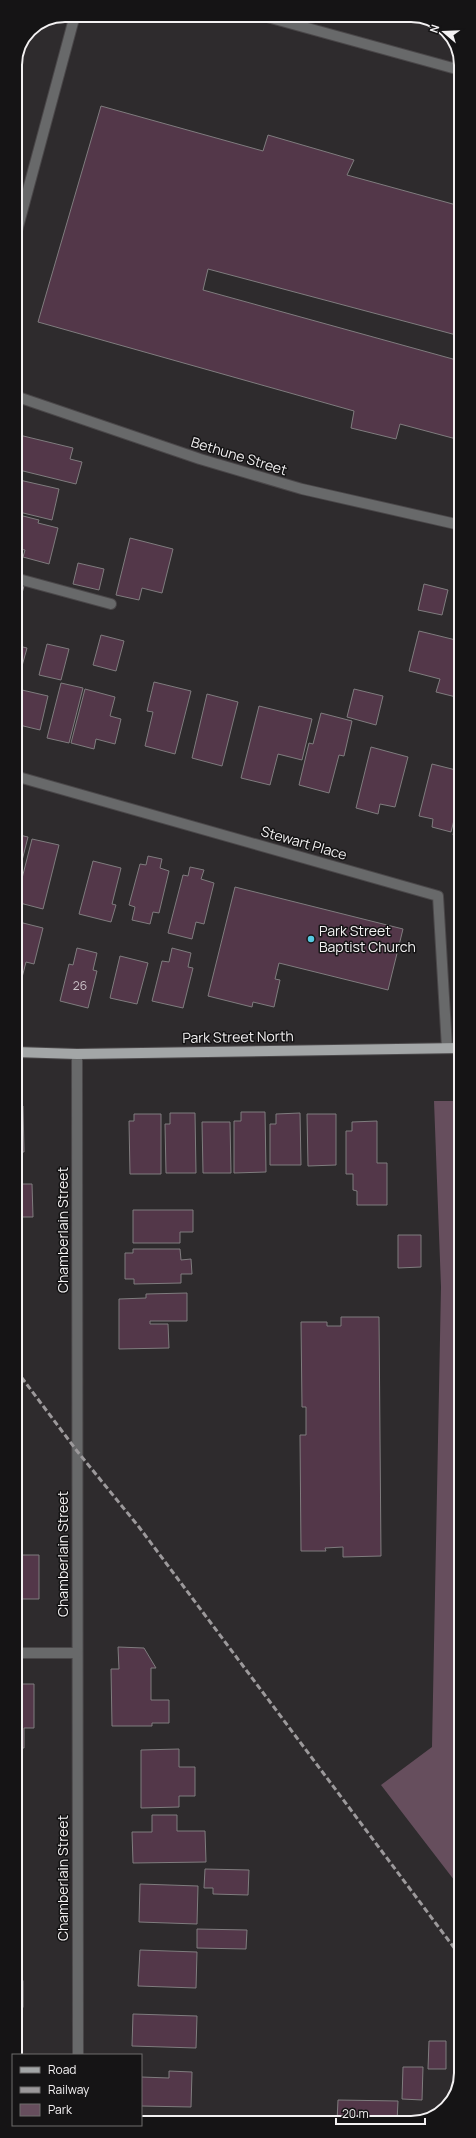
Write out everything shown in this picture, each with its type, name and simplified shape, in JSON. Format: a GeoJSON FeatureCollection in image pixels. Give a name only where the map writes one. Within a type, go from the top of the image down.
{"type":"FeatureCollection","features":[{"type":"Feature","properties":{"kind":"main road","name":"Park Street North"},"geometry":{"type":"LineString","coordinates":[[22,1052],[77,1054],[454,1048]]}},
{"type":"Feature","properties":{"kind":"street"},"geometry":{"type":"LineString","coordinates":[[22,212],[73,22]]}},
{"type":"Feature","properties":{"kind":"street"},"geometry":{"type":"LineString","coordinates":[[285,22],[454,68]]}},
{"type":"Feature","properties":{"kind":"street","name":"Bethune Street"},"geometry":{"type":"LineString","coordinates":[[22,398],[200,459],[302,489],[454,524]]}},
{"type":"Feature","properties":{"kind":"street"},"geometry":{"type":"LineString","coordinates":[[22,580],[111,604]]}},
{"type":"Feature","properties":{"kind":"street","name":"Stewart Place"},"geometry":{"type":"LineString","coordinates":[[22,778],[438,896],[447,1048]]}},
{"type":"Feature","properties":{"kind":"street","name":"Chamberlain Street"},"geometry":{"type":"LineString","coordinates":[[77,1054],[78,2054]]}},
{"type":"Feature","properties":{"kind":"street"},"geometry":{"type":"LineString","coordinates":[[22,1653],[77,1654]]}},
{"type":"Feature","properties":{"kind":"green space"},"geometry":{"type":"Polygon","coordinates":[[[434,1101],[454,1101],[454,1880],[381,1785],[432,1747],[441,1287],[434,1101]]]}},
{"type":"Feature","properties":{"kind":"building"},"geometry":{"type":"Polygon","coordinates":[[[101,106],[263,151],[268,135],[354,160],[347,175],[454,204],[454,334],[208,269],[203,290],[454,359],[454,438],[400,424],[396,439],[351,428],[354,411],[38,322],[101,106]]]}},
{"type":"Feature","properties":{"kind":"building"},"geometry":{"type":"Polygon","coordinates":[[[22,436],[73,448],[70,459],[82,462],[76,484],[22,471],[22,436]]]}},
{"type":"Feature","properties":{"kind":"building"},"geometry":{"type":"Polygon","coordinates":[[[22,481],[59,489],[52,520],[22,513],[22,481]]]}},
{"type":"Feature","properties":{"kind":"building"},"geometry":{"type":"Polygon","coordinates":[[[22,516],[39,520],[38,523],[58,528],[49,564],[23,557],[25,550],[22,549],[22,516]]]}},
{"type":"Feature","properties":{"kind":"building"},"geometry":{"type":"Polygon","coordinates":[[[130,538],[173,549],[162,593],[142,588],[139,600],[116,595],[130,538]]]}},
{"type":"Feature","properties":{"kind":"building"},"geometry":{"type":"Polygon","coordinates":[[[78,563],[104,569],[99,590],[73,584],[78,563]]]}},
{"type":"Feature","properties":{"kind":"building"},"geometry":{"type":"Polygon","coordinates":[[[424,584],[448,590],[442,615],[418,610],[424,584]]]}},
{"type":"Feature","properties":{"kind":"building"},"geometry":{"type":"Polygon","coordinates":[[[419,631],[454,640],[454,696],[436,692],[440,679],[409,671],[419,631]]]}},
{"type":"Feature","properties":{"kind":"building"},"geometry":{"type":"Polygon","coordinates":[[[101,635],[124,641],[116,671],[93,665],[101,635]]]}},
{"type":"Feature","properties":{"kind":"building"},"geometry":{"type":"Polygon","coordinates":[[[47,644],[69,649],[61,680],[39,675],[47,644]]]}},
{"type":"Feature","properties":{"kind":"building"},"geometry":{"type":"Polygon","coordinates":[[[22,647],[27,648],[22,666],[22,647]]]}},
{"type":"Feature","properties":{"kind":"building"},"geometry":{"type":"Polygon","coordinates":[[[154,682],[191,691],[175,754],[145,746],[153,712],[147,711],[154,682]]]}},
{"type":"Feature","properties":{"kind":"building"},"geometry":{"type":"Polygon","coordinates":[[[61,683],[83,688],[69,743],[47,738],[61,683]]]}},
{"type":"Feature","properties":{"kind":"building"},"geometry":{"type":"Polygon","coordinates":[[[85,689],[115,697],[110,716],[121,719],[115,744],[96,739],[94,749],[71,743],[85,689]]]}},
{"type":"Feature","properties":{"kind":"building"},"geometry":{"type":"Polygon","coordinates":[[[354,689],[383,696],[376,725],[347,717],[354,689]]]}},
{"type":"Feature","properties":{"kind":"building"},"geometry":{"type":"Polygon","coordinates":[[[22,690],[48,696],[40,730],[22,726],[22,690]]]}},
{"type":"Feature","properties":{"kind":"building"},"geometry":{"type":"Polygon","coordinates":[[[207,694],[238,702],[222,766],[192,758],[207,694]]]}},
{"type":"Feature","properties":{"kind":"building"},"geometry":{"type":"Polygon","coordinates":[[[259,706],[312,719],[302,760],[278,754],[270,785],[241,778],[259,706]]]}},
{"type":"Feature","properties":{"kind":"building"},"geometry":{"type":"Polygon","coordinates":[[[321,713],[352,721],[344,756],[339,755],[329,793],[299,785],[309,743],[313,744],[321,713]]]}},
{"type":"Feature","properties":{"kind":"building"},"geometry":{"type":"Polygon","coordinates":[[[371,747],[408,757],[395,807],[380,804],[378,814],[356,808],[371,747]]]}},
{"type":"Feature","properties":{"kind":"building"},"geometry":{"type":"Polygon","coordinates":[[[432,764],[454,770],[454,820],[451,832],[432,827],[433,819],[419,816],[432,764]]]}},
{"type":"Feature","properties":{"kind":"building"},"geometry":{"type":"Polygon","coordinates":[[[22,836],[28,837],[22,861],[22,836]]]}},
{"type":"Feature","properties":{"kind":"building"},"geometry":{"type":"Polygon","coordinates":[[[32,839],[59,845],[43,909],[22,904],[22,878],[32,839]]]}},
{"type":"Feature","properties":{"kind":"building"},"geometry":{"type":"Polygon","coordinates":[[[148,856],[162,859],[160,868],[169,871],[159,913],[153,912],[150,924],[132,920],[135,907],[129,905],[140,864],[146,865],[148,856]]]}},
{"type":"Feature","properties":{"kind":"building"},"geometry":{"type":"Polygon","coordinates":[[[93,861],[121,868],[112,904],[116,905],[111,922],[79,914],[93,861]]]}},
{"type":"Feature","properties":{"kind":"building"},"geometry":{"type":"Polygon","coordinates":[[[190,867],[204,870],[201,879],[214,883],[204,924],[196,922],[192,939],[168,933],[183,875],[188,876],[190,867]]]}},
{"type":"Feature","properties":{"kind":"building","name":"Park Street Baptist Church"},"geometry":{"type":"Polygon","coordinates":[[[235,887],[403,929],[388,990],[279,963],[275,979],[280,980],[274,1007],[253,1002],[252,1007],[208,996],[235,887]]]}},
{"type":"Feature","properties":{"kind":"building"},"geometry":{"type":"Polygon","coordinates":[[[22,923],[43,928],[34,964],[26,962],[22,978],[22,923]]]}},
{"type":"Feature","properties":{"kind":"building"},"geometry":{"type":"Polygon","coordinates":[[[77,948],[97,953],[93,970],[97,971],[88,1008],[60,1001],[69,964],[73,965],[77,948]]]}},
{"type":"Feature","properties":{"kind":"building"},"geometry":{"type":"Polygon","coordinates":[[[172,948],[191,953],[188,967],[193,968],[183,1008],[152,1001],[162,961],[169,962],[172,948]]]}},
{"type":"Feature","properties":{"kind":"building"},"geometry":{"type":"Polygon","coordinates":[[[120,956],[148,963],[137,1004],[110,998],[120,956]]]}},
{"type":"Feature","properties":{"kind":"building"},"geometry":{"type":"Polygon","coordinates":[[[22,1106],[23,1106],[24,1152],[22,1152],[22,1106]]]}},
{"type":"Feature","properties":{"kind":"building"},"geometry":{"type":"Polygon","coordinates":[[[241,1112],[265,1112],[266,1172],[234,1173],[234,1121],[241,1121],[241,1112]]]}},
{"type":"Feature","properties":{"kind":"building"},"geometry":{"type":"Polygon","coordinates":[[[170,1113],[195,1113],[196,1173],[166,1173],[165,1124],[170,1124],[170,1113]]]}},
{"type":"Feature","properties":{"kind":"building"},"geometry":{"type":"Polygon","coordinates":[[[300,1113],[301,1165],[270,1165],[270,1124],[276,1124],[276,1114],[300,1113]]]}},
{"type":"Feature","properties":{"kind":"building"},"geometry":{"type":"Polygon","coordinates":[[[134,1114],[161,1114],[161,1174],[130,1174],[129,1121],[134,1121],[134,1114]]]}},
{"type":"Feature","properties":{"kind":"building"},"geometry":{"type":"Polygon","coordinates":[[[307,1114],[336,1114],[336,1165],[308,1166],[307,1114]]]}},
{"type":"Feature","properties":{"kind":"building"},"geometry":{"type":"Polygon","coordinates":[[[377,1121],[377,1163],[387,1163],[387,1205],[357,1205],[357,1191],[353,1190],[353,1174],[346,1174],[346,1131],[352,1131],[352,1122],[377,1121]]]}},
{"type":"Feature","properties":{"kind":"building"},"geometry":{"type":"Polygon","coordinates":[[[202,1122],[230,1122],[231,1173],[203,1173],[202,1122]]]}},
{"type":"Feature","properties":{"kind":"building"},"geometry":{"type":"Polygon","coordinates":[[[22,1184],[32,1184],[33,1217],[22,1217],[22,1184]]]}},
{"type":"Feature","properties":{"kind":"building"},"geometry":{"type":"Polygon","coordinates":[[[133,1210],[193,1210],[193,1232],[180,1232],[180,1243],[133,1243],[133,1210]]]}},
{"type":"Feature","properties":{"kind":"building"},"geometry":{"type":"Polygon","coordinates":[[[398,1235],[421,1235],[421,1267],[398,1268],[398,1235]]]}},
{"type":"Feature","properties":{"kind":"building"},"geometry":{"type":"Polygon","coordinates":[[[133,1249],[180,1249],[181,1260],[191,1259],[192,1274],[181,1274],[181,1283],[134,1284],[134,1279],[125,1279],[125,1253],[133,1253],[133,1249]]]}},
{"type":"Feature","properties":{"kind":"building"},"geometry":{"type":"Polygon","coordinates":[[[187,1293],[187,1321],[150,1321],[150,1324],[168,1324],[169,1348],[119,1349],[119,1299],[146,1298],[146,1294],[187,1293]]]}},
{"type":"Feature","properties":{"kind":"building"},"geometry":{"type":"Polygon","coordinates":[[[341,1317],[379,1317],[381,1556],[343,1557],[343,1547],[325,1548],[326,1551],[301,1551],[300,1435],[306,1435],[306,1407],[302,1407],[301,1322],[327,1322],[327,1326],[341,1326],[341,1317]]]}},
{"type":"Feature","properties":{"kind":"building"},"geometry":{"type":"Polygon","coordinates":[[[22,1555],[39,1555],[39,1599],[22,1599],[22,1555]]]}},
{"type":"Feature","properties":{"kind":"building"},"geometry":{"type":"Polygon","coordinates":[[[118,1647],[144,1648],[156,1668],[151,1668],[151,1700],[169,1700],[169,1723],[152,1723],[152,1726],[112,1726],[111,1669],[119,1669],[118,1647]]]}},
{"type":"Feature","properties":{"kind":"building"},"geometry":{"type":"Polygon","coordinates":[[[22,1684],[34,1684],[34,1728],[24,1728],[24,1748],[22,1748],[22,1684]]]}},
{"type":"Feature","properties":{"kind":"building"},"geometry":{"type":"Polygon","coordinates":[[[179,1749],[179,1767],[195,1767],[195,1796],[179,1796],[179,1807],[141,1808],[141,1750],[179,1749]]]}},
{"type":"Feature","properties":{"kind":"building"},"geometry":{"type":"Polygon","coordinates":[[[152,1815],[177,1815],[177,1831],[205,1831],[206,1862],[133,1863],[132,1832],[152,1832],[152,1815]]]}},
{"type":"Feature","properties":{"kind":"building"},"geometry":{"type":"Polygon","coordinates":[[[205,1869],[249,1870],[248,1895],[213,1894],[213,1888],[204,1888],[205,1869]]]}},
{"type":"Feature","properties":{"kind":"building"},"geometry":{"type":"Polygon","coordinates":[[[140,1884],[198,1886],[197,1924],[139,1922],[140,1884]]]}},
{"type":"Feature","properties":{"kind":"building"},"geometry":{"type":"Polygon","coordinates":[[[197,1929],[247,1930],[246,1949],[197,1948],[197,1929]]]}},
{"type":"Feature","properties":{"kind":"building"},"geometry":{"type":"Polygon","coordinates":[[[140,1950],[197,1952],[196,1988],[138,1986],[140,1950]]]}},
{"type":"Feature","properties":{"kind":"building"},"geometry":{"type":"Polygon","coordinates":[[[22,1981],[23,1981],[22,2007],[22,1981]]]}},
{"type":"Feature","properties":{"kind":"building"},"geometry":{"type":"Polygon","coordinates":[[[133,2014],[197,2016],[196,2048],[132,2046],[133,2014]]]}},
{"type":"Feature","properties":{"kind":"building"},"geometry":{"type":"Polygon","coordinates":[[[429,2041],[446,2041],[446,2069],[428,2069],[429,2041]]]}},
{"type":"Feature","properties":{"kind":"building"},"geometry":{"type":"Polygon","coordinates":[[[403,2067],[423,2067],[422,2100],[402,2099],[403,2067]]]}},
{"type":"Feature","properties":{"kind":"building"},"geometry":{"type":"Polygon","coordinates":[[[169,2071],[192,2072],[191,2107],[142,2106],[142,2077],[169,2078],[169,2071]]]}},
{"type":"Feature","properties":{"kind":"building"},"geometry":{"type":"Polygon","coordinates":[[[338,2100],[398,2101],[397,2116],[337,2116],[338,2100]]]}},
{"type":"Feature","properties":{"kind":"railway"},"geometry":{"type":"LineString","coordinates":[[22,1378],[77,1451],[139,1527],[454,1948]]}},
{"type":"Feature","properties":{"kind":"place","name":"Park Street Baptist Church"},"geometry":{"type":"Point","coordinates":[311,939]}}]}
